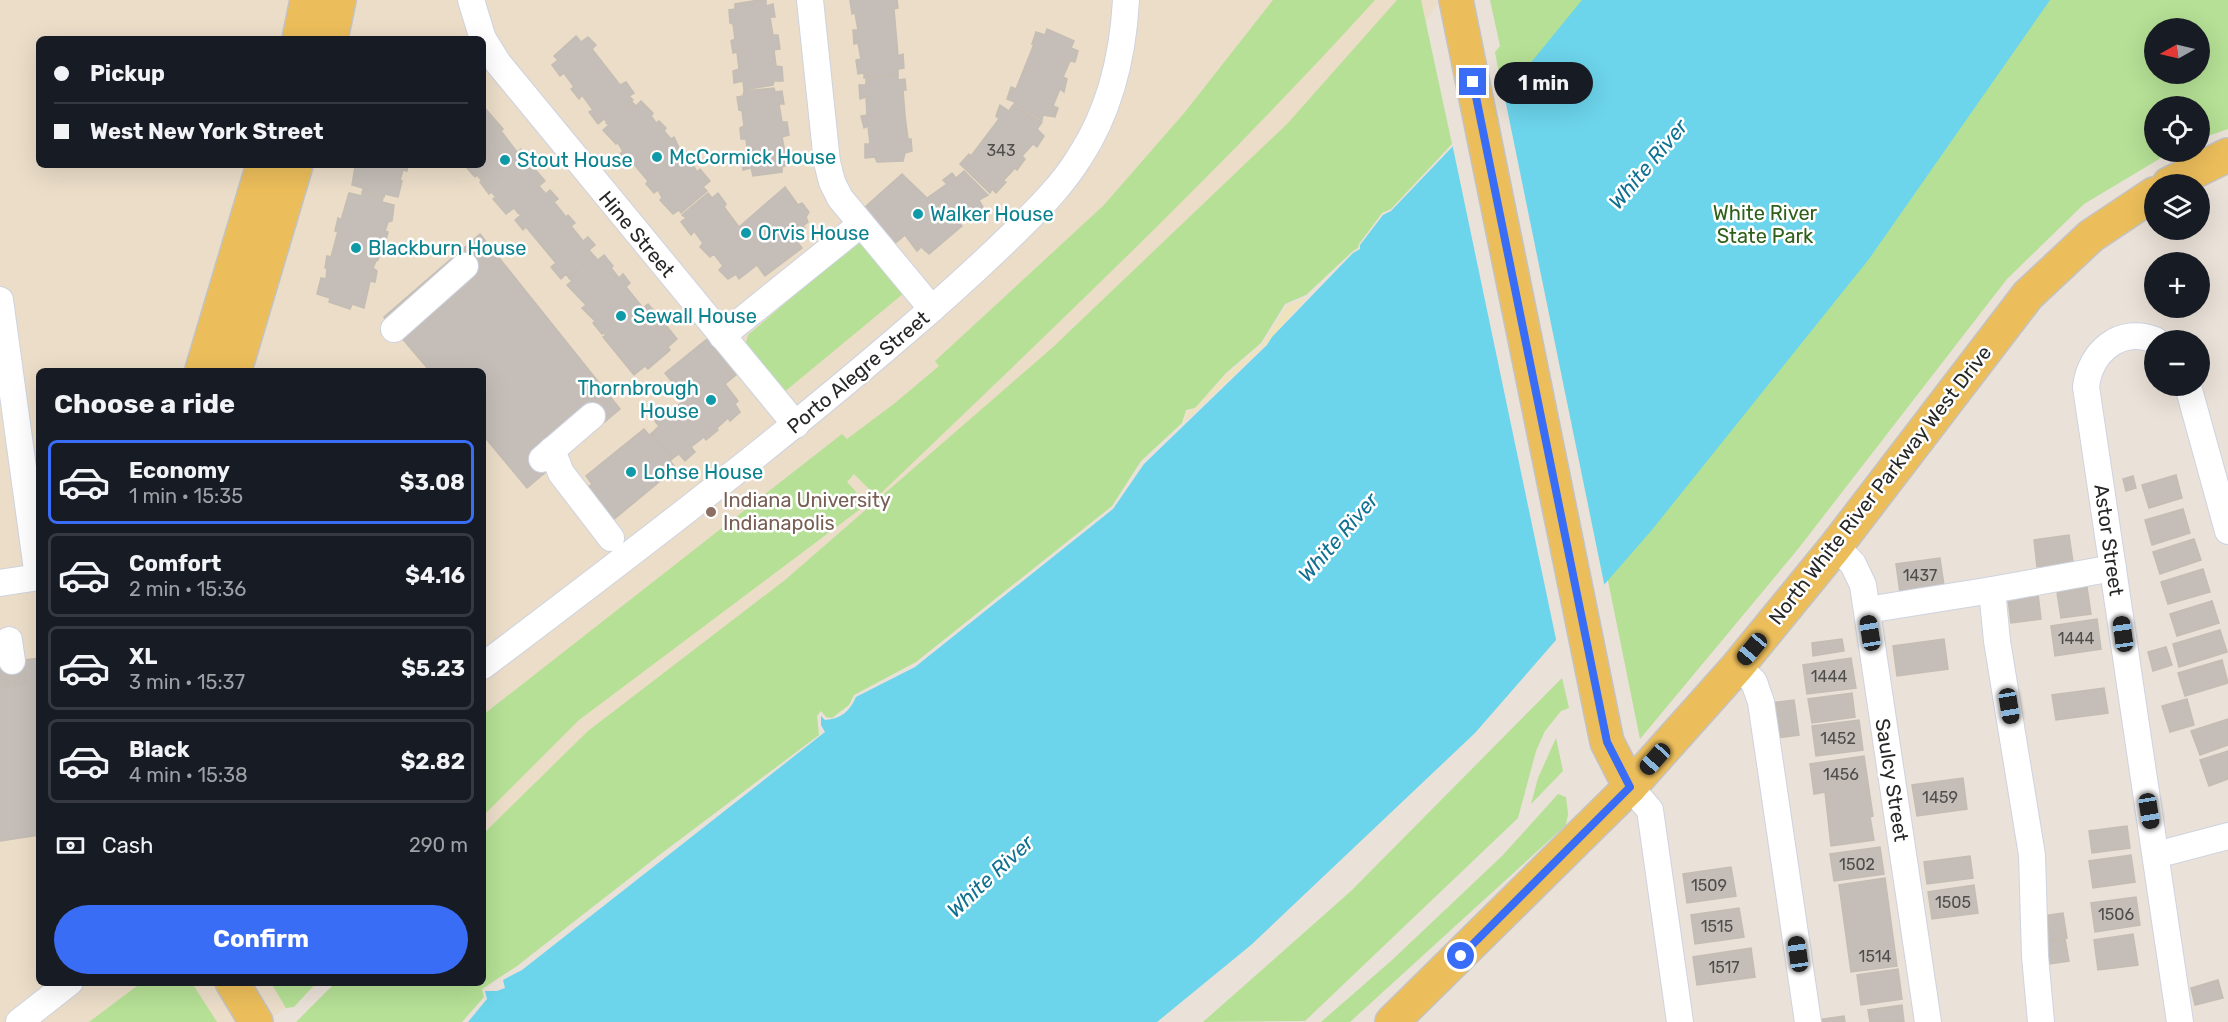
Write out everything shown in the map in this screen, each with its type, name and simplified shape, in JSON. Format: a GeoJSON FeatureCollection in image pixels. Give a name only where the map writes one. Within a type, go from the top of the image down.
{"type":"FeatureCollection","features":[{"type":"Feature","properties":{"kind":"main road"},"geometry":{"type":"LineString","coordinates":[[300,36],[307,0]]}},
{"type":"Feature","properties":{"kind":"main road"},"geometry":{"type":"LineString","coordinates":[[332,36],[339,0]]}},
{"type":"Feature","properties":{"kind":"main road"},"geometry":{"type":"LineString","coordinates":[[1456,0],[1607,742],[1630,787]]}},
{"type":"Feature","properties":{"kind":"main road"},"geometry":{"type":"LineString","coordinates":[[2189,174],[2228,155]]}},
{"type":"Feature","properties":{"kind":"main road"},"geometry":{"type":"LineString","coordinates":[[203,368],[262,168]]}},
{"type":"Feature","properties":{"kind":"main road"},"geometry":{"type":"LineString","coordinates":[[235,368],[295,168]]}},
{"type":"Feature","properties":{"kind":"main road","name":"North White River Parkway West Drive"},"geometry":{"type":"LineString","coordinates":[[1392,1022],[1630,787],[1738,666],[1836,546],[2028,295],[2091,236],[2144,201]]}},
{"type":"Feature","properties":{"kind":"main road"},"geometry":{"type":"LineString","coordinates":[[234,986],[256,1022]]}},
{"type":"Feature","properties":{"kind":"street","name":"Hine Street"},"geometry":{"type":"LineString","coordinates":[[471,0],[482,36]]}},
{"type":"Feature","properties":{"kind":"street"},"geometry":{"type":"LineString","coordinates":[[810,0],[830,174],[840,198],[932,309]]}},
{"type":"Feature","properties":{"kind":"street","name":"Porto Alegre Street"},"geometry":{"type":"LineString","coordinates":[[486,664],[796,425],[932,309],[1054,192],[1079,158],[1099,121],[1116,77],[1122,46],[1126,0]]}},
{"type":"Feature","properties":{"kind":"street","name":"Hine Street"},"geometry":{"type":"LineString","coordinates":[[486,44],[498,63],[796,425]]}},
{"type":"Feature","properties":{"kind":"street"},"geometry":{"type":"LineString","coordinates":[[722,336],[861,224]]}},
{"type":"Feature","properties":{"kind":"street"},"geometry":{"type":"LineString","coordinates":[[394,329],[465,266]]}},
{"type":"Feature","properties":{"kind":"street"},"geometry":{"type":"LineString","coordinates":[[0,300],[36,556]]}},
{"type":"Feature","properties":{"kind":"street","name":"Astor Street"},"geometry":{"type":"LineString","coordinates":[[2144,338],[2132,336],[2111,343],[2099,352],[2091,365],[2086,387],[2180,1022]]}},
{"type":"Feature","properties":{"kind":"street"},"geometry":{"type":"LineString","coordinates":[[2191,396],[2228,531]]}},
{"type":"Feature","properties":{"kind":"street"},"geometry":{"type":"LineString","coordinates":[[592,416],[547,455],[611,538]]}},
{"type":"Feature","properties":{"kind":"street","name":"Saulcy Street"},"geometry":{"type":"LineString","coordinates":[[1836,546],[1853,564],[1863,585],[1928,1022]]}},
{"type":"Feature","properties":{"kind":"street"},"geometry":{"type":"LineString","coordinates":[[1867,610],[2113,568]]}},
{"type":"Feature","properties":{"kind":"street"},"geometry":{"type":"LineString","coordinates":[[0,583],[36,577]]}},
{"type":"Feature","properties":{"kind":"street"},"geometry":{"type":"LineString","coordinates":[[1992,590],[1997,640],[2032,855],[2035,956],[2041,1022]]}},
{"type":"Feature","properties":{"kind":"street"},"geometry":{"type":"LineString","coordinates":[[1738,666],[1754,682],[1761,702],[1808,1022]]}},
{"type":"Feature","properties":{"kind":"street"},"geometry":{"type":"LineString","coordinates":[[1630,787],[1650,810],[1675,1021]]}},
{"type":"Feature","properties":{"kind":"street"},"geometry":{"type":"LineString","coordinates":[[2156,855],[2228,836]]}},
{"type":"Feature","properties":{"kind":"street"},"geometry":{"type":"LineString","coordinates":[[19,1022],[65,986]]}},
{"type":"Feature","properties":{"kind":"shaded area","name":"Indiana University Indianapolis"},"geometry":{"type":"Polygon","coordinates":[[[0,0],[1440,0],[1327,170],[486,864],[486,368],[36,368],[36,986],[317,986],[266,1022],[0,1022],[0,0]]]}},
{"type":"Feature","properties":{"kind":"green space"},"geometry":{"type":"Polygon","coordinates":[[[1273,0],[1375,0],[1193,191],[877,497],[854,474],[847,482],[867,504],[579,720],[486,813],[486,713],[842,434],[847,439],[939,366],[935,361],[1104,205],[1185,112],[1273,0]]]}},
{"type":"Feature","properties":{"kind":"green space"},"geometry":{"type":"Polygon","coordinates":[[[1397,0],[1421,0],[1452,144],[1391,209],[1382,213],[1358,248],[1306,295],[1285,304],[1261,343],[1226,373],[1195,408],[1186,410],[1182,423],[1141,461],[1112,506],[916,662],[854,695],[849,705],[832,718],[826,717],[821,711],[817,716],[819,735],[517,966],[482,989],[484,997],[462,1022],[296,1022],[332,986],[486,986],[486,831],[588,731],[785,580],[1052,348],[1288,123],[1397,0]]]}},
{"type":"Feature","properties":{"kind":"green space","name":"White River State Park"},"geometry":{"type":"Polygon","coordinates":[[[1490,0],[2228,0],[2228,129],[2210,135],[2210,96],[2144,96],[2144,162],[2154,162],[2084,204],[2007,279],[1798,549],[1640,739],[1508,86],[1502,89],[1495,52],[1500,46],[1490,0]]]}},
{"type":"Feature","properties":{"kind":"green space"},"geometry":{"type":"Polygon","coordinates":[[[854,244],[860,244],[904,293],[783,393],[746,342],[748,335],[854,244]]]}},
{"type":"Feature","properties":{"kind":"green space"},"geometry":{"type":"Polygon","coordinates":[[[1562,678],[1569,708],[1561,711],[1545,731],[1536,751],[1518,818],[1305,1021],[1203,1022],[1351,891],[1562,678]]]}},
{"type":"Feature","properties":{"kind":"green space"},"geometry":{"type":"Polygon","coordinates":[[[1556,738],[1563,771],[1531,804],[1538,778],[1556,738]]]}},
{"type":"Feature","properties":{"kind":"green space"},"geometry":{"type":"Polygon","coordinates":[[[1558,794],[1566,797],[1568,814],[1566,825],[1350,1022],[1321,1022],[1391,961],[1502,856],[1558,794]]]}},
{"type":"Feature","properties":{"kind":"green space"},"geometry":{"type":"Polygon","coordinates":[[[137,986],[194,986],[217,1022],[89,1022],[137,986]]]}},
{"type":"Feature","properties":{"kind":"green space"},"geometry":{"type":"Polygon","coordinates":[[[273,986],[313,986],[294,1007],[286,1008],[273,986]]]}},
{"type":"Feature","properties":{"kind":"sand"},"geometry":{"type":"Polygon","coordinates":[[[1307,297],[1265,345],[1184,422],[1187,412],[1196,408],[1226,375],[1262,345],[1287,306],[1307,297]]]}},
{"type":"Feature","properties":{"kind":"water","name":"White River"},"geometry":{"type":"Polygon","coordinates":[[[1582,0],[2050,0],[1869,259],[1651,531],[1475,733],[1251,945],[1157,1022],[468,1022],[487,999],[485,991],[505,988],[503,980],[522,970],[825,732],[821,725],[821,716],[825,720],[840,716],[848,710],[856,697],[915,667],[1113,509],[1144,464],[1267,345],[1272,337],[1353,253],[1360,249],[1360,245],[1383,215],[1391,211],[1520,76],[1582,0]]]}},
{"type":"Feature","properties":{"kind":"pier"},"geometry":{"type":"Polygon","coordinates":[[[1503,89],[1605,588],[1557,644],[1452,143],[1503,89]]]}},
{"type":"Feature","properties":{"kind":"building"},"geometry":{"type":"Polygon","coordinates":[[[766,0],[766,6],[773,4],[775,17],[770,17],[773,35],[778,35],[780,49],[774,50],[776,66],[782,67],[783,81],[774,81],[773,85],[744,90],[743,81],[734,83],[733,71],[739,69],[737,52],[733,53],[731,41],[735,39],[729,10],[735,9],[735,4],[766,0]]]}},
{"type":"Feature","properties":{"kind":"building"},"geometry":{"type":"Polygon","coordinates":[[[850,0],[897,0],[898,8],[894,9],[898,56],[903,54],[904,68],[898,69],[898,73],[864,78],[864,73],[858,74],[856,60],[861,59],[858,43],[854,44],[853,30],[858,30],[850,0]]]}},
{"type":"Feature","properties":{"kind":"building"},"geometry":{"type":"Polygon","coordinates":[[[1047,29],[1074,41],[1071,48],[1078,51],[1075,62],[1070,61],[1063,77],[1067,79],[1064,92],[1060,89],[1053,106],[1058,108],[1055,117],[1043,115],[1042,120],[1007,99],[1011,87],[1016,89],[1034,44],[1032,44],[1036,32],[1045,35],[1047,29]]]}},
{"type":"Feature","properties":{"kind":"building"},"geometry":{"type":"Polygon","coordinates":[[[576,36],[581,42],[588,37],[596,45],[592,49],[620,85],[626,82],[634,93],[629,96],[633,100],[606,121],[604,119],[598,124],[589,112],[593,110],[582,95],[579,99],[571,89],[574,87],[564,73],[560,76],[552,65],[558,60],[554,56],[576,36]]]}},
{"type":"Feature","properties":{"kind":"building"},"geometry":{"type":"Polygon","coordinates":[[[898,74],[898,80],[905,79],[906,90],[903,90],[905,116],[912,151],[905,153],[903,161],[877,162],[875,157],[865,158],[865,144],[870,144],[868,126],[864,128],[861,116],[867,115],[866,97],[860,99],[859,85],[866,85],[866,79],[898,74]]]}},
{"type":"Feature","properties":{"kind":"building"},"geometry":{"type":"Polygon","coordinates":[[[774,88],[775,92],[782,91],[784,104],[779,104],[782,122],[787,122],[789,135],[782,137],[785,153],[791,152],[793,163],[782,167],[782,172],[753,176],[751,168],[743,170],[742,158],[748,156],[746,139],[741,139],[740,128],[744,126],[737,97],[743,96],[744,91],[774,88]]]}},
{"type":"Feature","properties":{"kind":"building","name":"McCormick House"},"geometry":{"type":"Polygon","coordinates":[[[641,101],[653,113],[651,116],[656,123],[659,121],[666,128],[664,131],[671,139],[674,137],[682,154],[686,151],[694,160],[692,163],[697,172],[700,169],[710,181],[703,187],[707,191],[681,213],[679,210],[673,214],[660,200],[662,198],[658,190],[654,193],[646,184],[648,181],[632,162],[629,164],[620,154],[623,151],[618,143],[616,144],[603,130],[609,125],[606,123],[632,102],[636,106],[641,101]]]}},
{"type":"Feature","properties":{"kind":"building"},"geometry":{"type":"Polygon","coordinates":[[[1000,105],[1009,111],[1013,105],[1042,122],[1037,129],[1044,136],[1037,147],[1033,144],[1022,156],[1025,159],[1017,170],[1015,168],[1003,181],[1006,182],[996,193],[992,189],[990,193],[960,164],[969,154],[971,156],[999,119],[996,116],[1000,105]]]}},
{"type":"Feature","properties":{"kind":"building","name":"Stout House"},"geometry":{"type":"Polygon","coordinates":[[[486,109],[503,129],[501,131],[517,152],[521,149],[528,158],[525,161],[545,181],[539,186],[544,192],[518,213],[514,208],[506,214],[493,199],[496,197],[491,192],[489,194],[477,175],[475,177],[467,168],[486,168],[486,109]]]}},
{"type":"Feature","properties":{"kind":"building"},"geometry":{"type":"Polygon","coordinates":[[[355,168],[408,168],[407,171],[403,170],[398,197],[385,194],[384,197],[352,185],[355,168]]]}},
{"type":"Feature","properties":{"kind":"building","name":"Walker House"},"geometry":{"type":"Polygon","coordinates":[[[964,171],[988,195],[979,200],[983,207],[974,216],[969,211],[959,223],[962,226],[929,254],[921,247],[917,251],[905,235],[893,245],[865,207],[902,174],[927,198],[947,184],[943,180],[952,173],[956,178],[964,171]]]}},
{"type":"Feature","properties":{"kind":"building","name":"Orvis House"},"geometry":{"type":"Polygon","coordinates":[[[785,187],[798,205],[802,203],[809,212],[806,217],[808,222],[803,226],[805,228],[793,236],[802,248],[765,276],[757,265],[739,279],[736,274],[728,279],[719,270],[723,266],[714,254],[710,257],[700,247],[703,243],[694,231],[691,235],[681,222],[686,218],[682,215],[708,193],[712,198],[718,193],[726,204],[724,207],[739,227],[785,187]]]}},
{"type":"Feature","properties":{"kind":"building"},"geometry":{"type":"Polygon","coordinates":[[[550,190],[558,199],[554,202],[566,217],[568,215],[575,223],[571,226],[583,241],[588,237],[595,245],[589,250],[595,257],[569,278],[566,274],[561,279],[551,267],[556,263],[526,227],[523,230],[515,220],[521,215],[518,213],[544,192],[545,194],[550,190]]]}},
{"type":"Feature","properties":{"kind":"building","name":"Blackburn House"},"geometry":{"type":"Polygon","coordinates":[[[362,192],[383,198],[382,202],[394,205],[392,221],[388,222],[385,231],[388,232],[385,244],[381,245],[378,260],[373,268],[377,271],[375,282],[370,281],[364,308],[352,304],[350,309],[329,302],[330,298],[317,294],[321,278],[326,279],[327,256],[331,257],[338,231],[335,231],[338,218],[341,220],[349,193],[362,196],[362,192]]]}},
{"type":"Feature","properties":{"kind":"building"},"geometry":{"type":"Polygon","coordinates":[[[480,234],[620,409],[527,488],[486,439],[486,368],[427,368],[384,317],[480,234]]]}},
{"type":"Feature","properties":{"kind":"building","name":"Sewall House"},"geometry":{"type":"Polygon","coordinates":[[[604,255],[619,278],[623,274],[630,283],[626,287],[643,308],[648,304],[655,312],[652,315],[658,322],[661,319],[677,339],[668,347],[670,350],[648,369],[645,366],[634,375],[603,337],[606,335],[602,334],[593,323],[595,321],[582,308],[586,305],[567,285],[572,281],[569,278],[595,257],[598,260],[604,255]]]}},
{"type":"Feature","properties":{"kind":"building","name":"Thornbrough House"},"geometry":{"type":"Polygon","coordinates":[[[707,339],[736,375],[725,384],[738,401],[735,404],[740,412],[730,421],[728,418],[706,440],[704,437],[691,447],[695,452],[685,461],[679,454],[673,458],[652,433],[659,426],[655,421],[662,415],[664,417],[686,399],[665,373],[707,339]]]}},
{"type":"Feature","properties":{"kind":"building","name":"Lohse House"},"geometry":{"type":"Polygon","coordinates":[[[644,429],[649,435],[652,433],[673,458],[670,461],[676,468],[613,520],[587,488],[592,484],[586,476],[644,429]]]}},
{"type":"Feature","properties":{"kind":"building"},"geometry":{"type":"Polygon","coordinates":[[[2176,475],[2182,498],[2149,508],[2142,485],[2176,475]]]}},
{"type":"Feature","properties":{"kind":"building"},"geometry":{"type":"Polygon","coordinates":[[[2133,476],[2136,488],[2126,491],[2123,479],[2133,476]]]}},
{"type":"Feature","properties":{"kind":"building"},"geometry":{"type":"Polygon","coordinates":[[[2183,509],[2190,533],[2152,545],[2145,520],[2183,509]]]}},
{"type":"Feature","properties":{"kind":"building"},"geometry":{"type":"Polygon","coordinates":[[[2069,535],[2073,562],[2037,567],[2034,540],[2069,535]]]}},
{"type":"Feature","properties":{"kind":"building"},"geometry":{"type":"Polygon","coordinates":[[[2194,539],[2201,560],[2160,574],[2153,552],[2194,539]]]}},
{"type":"Feature","properties":{"kind":"building"},"geometry":{"type":"Polygon","coordinates":[[[1940,558],[1944,586],[1900,593],[1896,564],[1940,558]]]}},
{"type":"Feature","properties":{"kind":"building"},"geometry":{"type":"Polygon","coordinates":[[[2203,569],[2210,592],[2168,604],[2161,582],[2203,569]]]}},
{"type":"Feature","properties":{"kind":"building"},"geometry":{"type":"Polygon","coordinates":[[[2087,587],[2091,614],[2061,618],[2057,592],[2087,587]]]}},
{"type":"Feature","properties":{"kind":"building"},"geometry":{"type":"Polygon","coordinates":[[[2038,594],[2041,619],[2011,623],[2008,599],[2038,594]]]}},
{"type":"Feature","properties":{"kind":"building"},"geometry":{"type":"Polygon","coordinates":[[[2212,601],[2219,623],[2177,636],[2170,614],[2212,601]]]}},
{"type":"Feature","properties":{"kind":"building"},"geometry":{"type":"Polygon","coordinates":[[[2097,619],[2101,649],[2055,656],[2051,626],[2097,619]]]}},
{"type":"Feature","properties":{"kind":"building"},"geometry":{"type":"Polygon","coordinates":[[[2220,630],[2227,652],[2179,667],[2173,644],[2220,630]]]}},
{"type":"Feature","properties":{"kind":"building"},"geometry":{"type":"Polygon","coordinates":[[[1842,639],[1844,651],[1813,656],[1812,643],[1842,639]]]}},
{"type":"Feature","properties":{"kind":"building"},"geometry":{"type":"Polygon","coordinates":[[[1944,639],[1948,669],[1897,676],[1893,646],[1944,639]]]}},
{"type":"Feature","properties":{"kind":"building"},"geometry":{"type":"Polygon","coordinates":[[[2166,647],[2172,665],[2153,671],[2148,652],[2166,647]]]}},
{"type":"Feature","properties":{"kind":"building"},"geometry":{"type":"Polygon","coordinates":[[[36,658],[36,835],[0,841],[0,663],[36,658]]]}},
{"type":"Feature","properties":{"kind":"building"},"geometry":{"type":"Polygon","coordinates":[[[1851,658],[1856,688],[1807,694],[1803,665],[1851,658]]]}},
{"type":"Feature","properties":{"kind":"building"},"geometry":{"type":"Polygon","coordinates":[[[2222,660],[2228,683],[2185,696],[2178,673],[2222,660]]]}},
{"type":"Feature","properties":{"kind":"building"},"geometry":{"type":"Polygon","coordinates":[[[2104,688],[2108,713],[2056,720],[2052,695],[2104,688]]]}},
{"type":"Feature","properties":{"kind":"building"},"geometry":{"type":"Polygon","coordinates":[[[1852,693],[1855,717],[1812,723],[1808,699],[1852,693]]]}},
{"type":"Feature","properties":{"kind":"building"},"geometry":{"type":"Polygon","coordinates":[[[2187,699],[2194,725],[2170,732],[2162,706],[2187,699]]]}},
{"type":"Feature","properties":{"kind":"building"},"geometry":{"type":"Polygon","coordinates":[[[1794,700],[1799,735],[1775,738],[1770,703],[1794,700]]]}},
{"type":"Feature","properties":{"kind":"building"},"geometry":{"type":"Polygon","coordinates":[[[2228,719],[2228,745],[2200,755],[2191,731],[2228,719]]]}},
{"type":"Feature","properties":{"kind":"building"},"geometry":{"type":"Polygon","coordinates":[[[1859,720],[1863,750],[1816,756],[1812,726],[1859,720]]]}},
{"type":"Feature","properties":{"kind":"building"},"geometry":{"type":"Polygon","coordinates":[[[2228,751],[2228,779],[2209,786],[2200,760],[2228,751]]]}},
{"type":"Feature","properties":{"kind":"building"},"geometry":{"type":"Polygon","coordinates":[[[1864,756],[1873,816],[1870,817],[1874,840],[1831,846],[1825,792],[1814,794],[1810,764],[1864,756]]]}},
{"type":"Feature","properties":{"kind":"building"},"geometry":{"type":"Polygon","coordinates":[[[1963,778],[1967,809],[1917,816],[1912,785],[1963,778]]]}},
{"type":"Feature","properties":{"kind":"building"},"geometry":{"type":"Polygon","coordinates":[[[2127,826],[2130,848],[2092,853],[2089,831],[2127,826]]]}},
{"type":"Feature","properties":{"kind":"building"},"geometry":{"type":"Polygon","coordinates":[[[1880,847],[1884,874],[1834,881],[1830,854],[1880,847]]]}},
{"type":"Feature","properties":{"kind":"building"},"geometry":{"type":"Polygon","coordinates":[[[2131,855],[2135,882],[2093,888],[2089,861],[2131,855]]]}},
{"type":"Feature","properties":{"kind":"building"},"geometry":{"type":"Polygon","coordinates":[[[1970,856],[1973,878],[1927,884],[1924,862],[1970,856]]]}},
{"type":"Feature","properties":{"kind":"building"},"geometry":{"type":"Polygon","coordinates":[[[1731,867],[1736,896],[1687,903],[1683,874],[1731,867]]]}},
{"type":"Feature","properties":{"kind":"building"},"geometry":{"type":"Polygon","coordinates":[[[1885,878],[1897,966],[1851,972],[1839,885],[1885,878]]]}},
{"type":"Feature","properties":{"kind":"building"},"geometry":{"type":"Polygon","coordinates":[[[1974,885],[1978,913],[1932,919],[1928,892],[1974,885]]]}},
{"type":"Feature","properties":{"kind":"building"},"geometry":{"type":"Polygon","coordinates":[[[2136,897],[2140,925],[2095,932],[2091,903],[2136,897]]]}},
{"type":"Feature","properties":{"kind":"building"},"geometry":{"type":"Polygon","coordinates":[[[1739,908],[1744,937],[1695,944],[1691,915],[1739,908]]]}},
{"type":"Feature","properties":{"kind":"building"},"geometry":{"type":"Polygon","coordinates":[[[2063,913],[2067,938],[2046,941],[2043,916],[2063,913]]]}},
{"type":"Feature","properties":{"kind":"building"},"geometry":{"type":"Polygon","coordinates":[[[2133,934],[2138,965],[2098,970],[2094,940],[2133,934]]]}},
{"type":"Feature","properties":{"kind":"building"},"geometry":{"type":"Polygon","coordinates":[[[2065,939],[2069,961],[2049,964],[2045,942],[2065,939]]]}},
{"type":"Feature","properties":{"kind":"building"},"geometry":{"type":"Polygon","coordinates":[[[1751,948],[1755,977],[1697,985],[1693,957],[1751,948]]]}},
{"type":"Feature","properties":{"kind":"building"},"geometry":{"type":"Polygon","coordinates":[[[1898,969],[1902,999],[1861,1005],[1857,975],[1898,969]]]}},
{"type":"Feature","properties":{"kind":"building"},"geometry":{"type":"Polygon","coordinates":[[[2218,980],[2223,998],[2195,1005],[2191,988],[2218,980]]]}},
{"type":"Feature","properties":{"kind":"building"},"geometry":{"type":"Polygon","coordinates":[[[1902,1005],[1904,1022],[1870,1022],[1868,1010],[1902,1005]]]}},
{"type":"Feature","properties":{"kind":"building"},"geometry":{"type":"Polygon","coordinates":[[[1844,1016],[1845,1022],[1817,1022],[1816,1020],[1844,1016]]]}},
{"type":"Feature","properties":{"kind":"tunnel"},"geometry":{"type":"LineString","coordinates":[[12,661],[16,695]]}},
{"type":"Feature","properties":{"kind":"place","name":"McCormick House"},"geometry":{"type":"Point","coordinates":[657,157]}},
{"type":"Feature","properties":{"kind":"place","name":"Stout House"},"geometry":{"type":"Point","coordinates":[505,160]}},
{"type":"Feature","properties":{"kind":"place","name":"Walker House"},"geometry":{"type":"Point","coordinates":[918,214]}},
{"type":"Feature","properties":{"kind":"place","name":"Orvis House"},"geometry":{"type":"Point","coordinates":[746,233]}},
{"type":"Feature","properties":{"kind":"place","name":"Blackburn House"},"geometry":{"type":"Point","coordinates":[356,248]}},
{"type":"Feature","properties":{"kind":"place","name":"Sewall House"},"geometry":{"type":"Point","coordinates":[621,316]}},
{"type":"Feature","properties":{"kind":"place","name":"Thornbrough House"},"geometry":{"type":"Point","coordinates":[711,400]}},
{"type":"Feature","properties":{"kind":"place","name":"Lohse House"},"geometry":{"type":"Point","coordinates":[631,472]}},
{"type":"Feature","properties":{"kind":"place","name":"Indiana University Indianapolis"},"geometry":{"type":"Point","coordinates":[711,512]}},
{"type":"Feature","properties":{"kind":"route"},"geometry":{"type":"LineString","coordinates":[[1461,956],[1630,787],[1607,742],[1473,82]]}}]}
